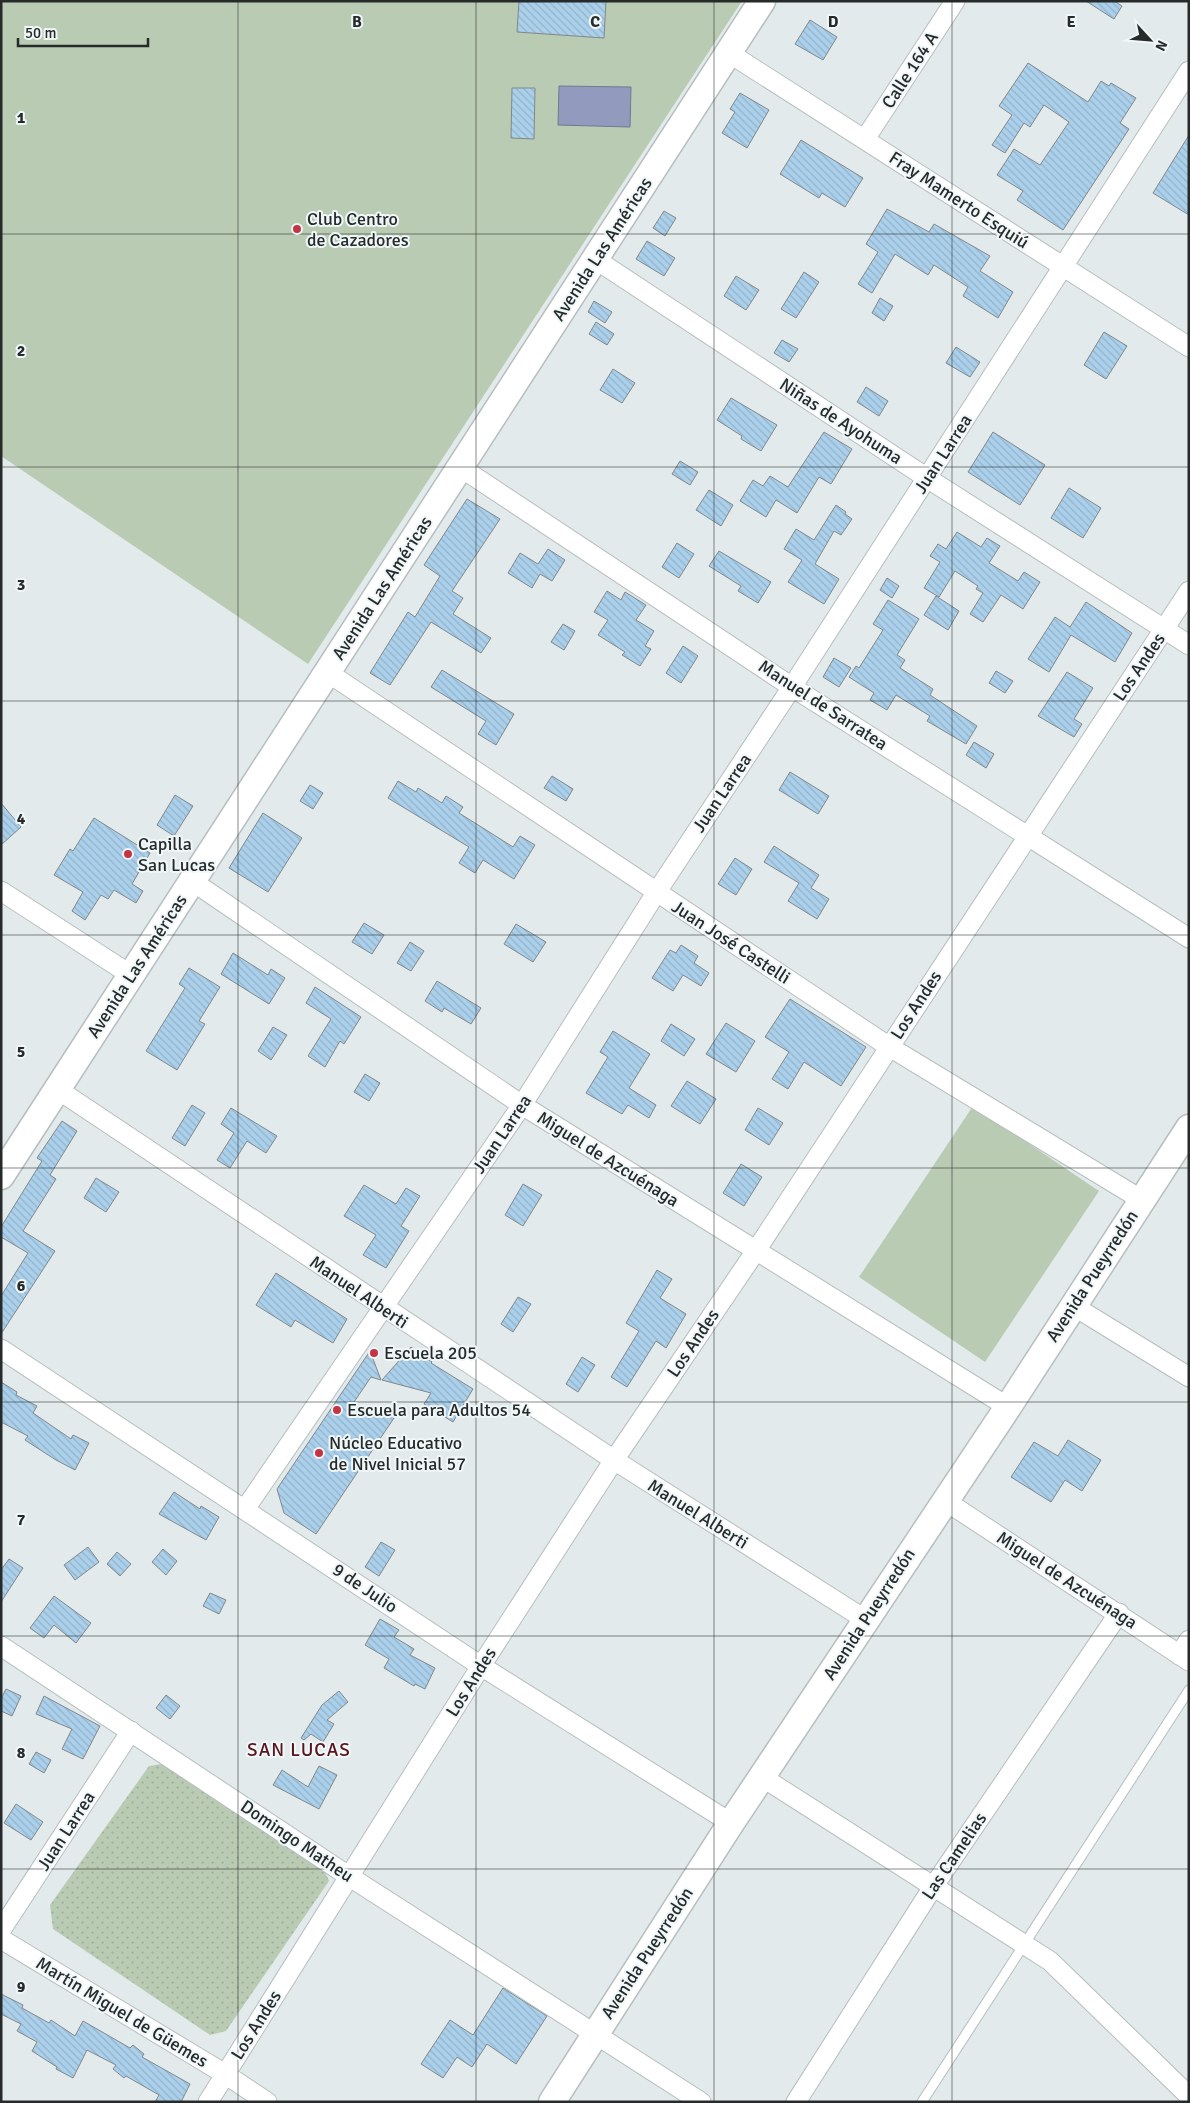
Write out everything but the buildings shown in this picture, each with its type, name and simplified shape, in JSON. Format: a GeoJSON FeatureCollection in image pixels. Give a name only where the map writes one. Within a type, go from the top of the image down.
{"type":"FeatureCollection","features":[{"type":"Feature","properties":{"kind":"main road","name":"Avenida Las Américas"},"geometry":{"type":"LineString","coordinates":[[1,1176],[762,1]]}},
{"type":"Feature","properties":{"kind":"main road","name":"Avenida Pueyrredón"},"geometry":{"type":"LineString","coordinates":[[552,2102],[594,2034],[762,1777],[944,1500],[1008,1407],[1072,1305],[1189,1128]]}},
{"type":"Feature","properties":{"kind":"street","name":"Calle 164 A"},"geometry":{"type":"LineString","coordinates":[[865,139],[955,1]]}},
{"type":"Feature","properties":{"kind":"street","name":"Fray Mamerto Esquiú"},"geometry":{"type":"LineString","coordinates":[[729,53],[1062,267],[1189,346]]}},
{"type":"Feature","properties":{"kind":"street","name":"Juan Larrea"},"geometry":{"type":"LineString","coordinates":[[245,1509],[522,1105],[656,893],[792,687],[1189,71]]}},
{"type":"Feature","properties":{"kind":"street","name":"Niñas de Ayohuma"},"geometry":{"type":"LineString","coordinates":[[595,259],[927,478],[1189,645]]}},
{"type":"Feature","properties":{"kind":"street","name":"Manuel de Sarratea"},"geometry":{"type":"LineString","coordinates":[[460,467],[792,687],[1189,938]]}},
{"type":"Feature","properties":{"kind":"street","name":"Los Andes"},"geometry":{"type":"LineString","coordinates":[[208,2102],[481,1666],[614,1460],[755,1252],[888,1046],[1189,591]]}},
{"type":"Feature","properties":{"kind":"street","name":"Juan José Castelli"},"geometry":{"type":"LineString","coordinates":[[327,672],[888,1046],[1142,1200]]}},
{"type":"Feature","properties":{"kind":"street","name":"Miguel de Azcuénaga"},"geometry":{"type":"LineString","coordinates":[[192,881],[522,1105],[755,1252],[1008,1407]]}},
{"type":"Feature","properties":{"kind":"street"},"geometry":{"type":"LineString","coordinates":[[1,891],[131,974]]}},
{"type":"Feature","properties":{"kind":"street","name":"Manuel Alberti"},"geometry":{"type":"LineString","coordinates":[[57,1089],[383,1308],[614,1460],[866,1620]]}},
{"type":"Feature","properties":{"kind":"street"},"geometry":{"type":"LineString","coordinates":[[1072,1305],[1189,1377]]}},
{"type":"Feature","properties":{"kind":"street","name":"9 de Julio"},"geometry":{"type":"LineString","coordinates":[[1,1349],[481,1666],[732,1823]]}},
{"type":"Feature","properties":{"kind":"street","name":"Miguel de Azcuénaga"},"geometry":{"type":"LineString","coordinates":[[944,1500],[1119,1613],[1186,1652]]}},
{"type":"Feature","properties":{"kind":"street","name":"Las Camelias"},"geometry":{"type":"LineString","coordinates":[[796,2102],[933,1886],[1119,1613]]}},
{"type":"Feature","properties":{"kind":"street","name":"Domingo Matheu"},"geometry":{"type":"LineString","coordinates":[[1,1646],[350,1877],[701,2102]]}},
{"type":"Feature","properties":{"kind":"street","name":"Juan Larrea"},"geometry":{"type":"LineString","coordinates":[[1,1930],[131,1731]]}},
{"type":"Feature","properties":{"kind":"street"},"geometry":{"type":"LineString","coordinates":[[762,1777],[1050,1961],[1189,2096]]}},
{"type":"Feature","properties":{"kind":"street","name":"Martín Miguel de Güemes"},"geometry":{"type":"LineString","coordinates":[[1,1939],[225,2074],[267,2102]]}},
{"type":"Feature","properties":{"kind":"lane"},"geometry":{"type":"LineString","coordinates":[[922,2102],[1189,1690]]}},
{"type":"Feature","properties":{"kind":"green space","name":"Club Centro de Cazadores"},"geometry":{"type":"Polygon","coordinates":[[[1,1],[742,1],[308,664],[1,456],[1,1]]]}},
{"type":"Feature","properties":{"kind":"green space"},"geometry":{"type":"Polygon","coordinates":[[[973,1106],[1099,1191],[985,1362],[859,1277],[973,1106]]]}},
{"type":"Feature","properties":{"kind":"green space"},"geometry":{"type":"Polygon","coordinates":[[[168,1763],[321,1863],[329,1881],[226,2031],[210,2035],[53,1929],[50,1905],[149,1766],[168,1763]]]}},
{"type":"Feature","properties":{"kind":"water"},"geometry":{"type":"Polygon","coordinates":[[[559,86],[631,87],[630,127],[558,125],[559,86]]]}},
{"type":"Feature","properties":{"kind":"place","name":"Club Centro de Cazadores"},"geometry":{"type":"Point","coordinates":[297,229]}},
{"type":"Feature","properties":{"kind":"place","name":"Capilla San Lucas"},"geometry":{"type":"Point","coordinates":[128,854]}},
{"type":"Feature","properties":{"kind":"place","name":"Escuela 205"},"geometry":{"type":"Point","coordinates":[374,1353]}},
{"type":"Feature","properties":{"kind":"place","name":"Escuela para Adultos 54"},"geometry":{"type":"Point","coordinates":[337,1410]}},
{"type":"Feature","properties":{"kind":"place","name":"Núcleo Educativo de Nivel Inicial 57"},"geometry":{"type":"Point","coordinates":[319,1453]}},
{"type":"Feature","properties":{"kind":"district","name":"SAN LUCAS"},"geometry":{"type":"Point","coordinates":[299,1749]}}]}
